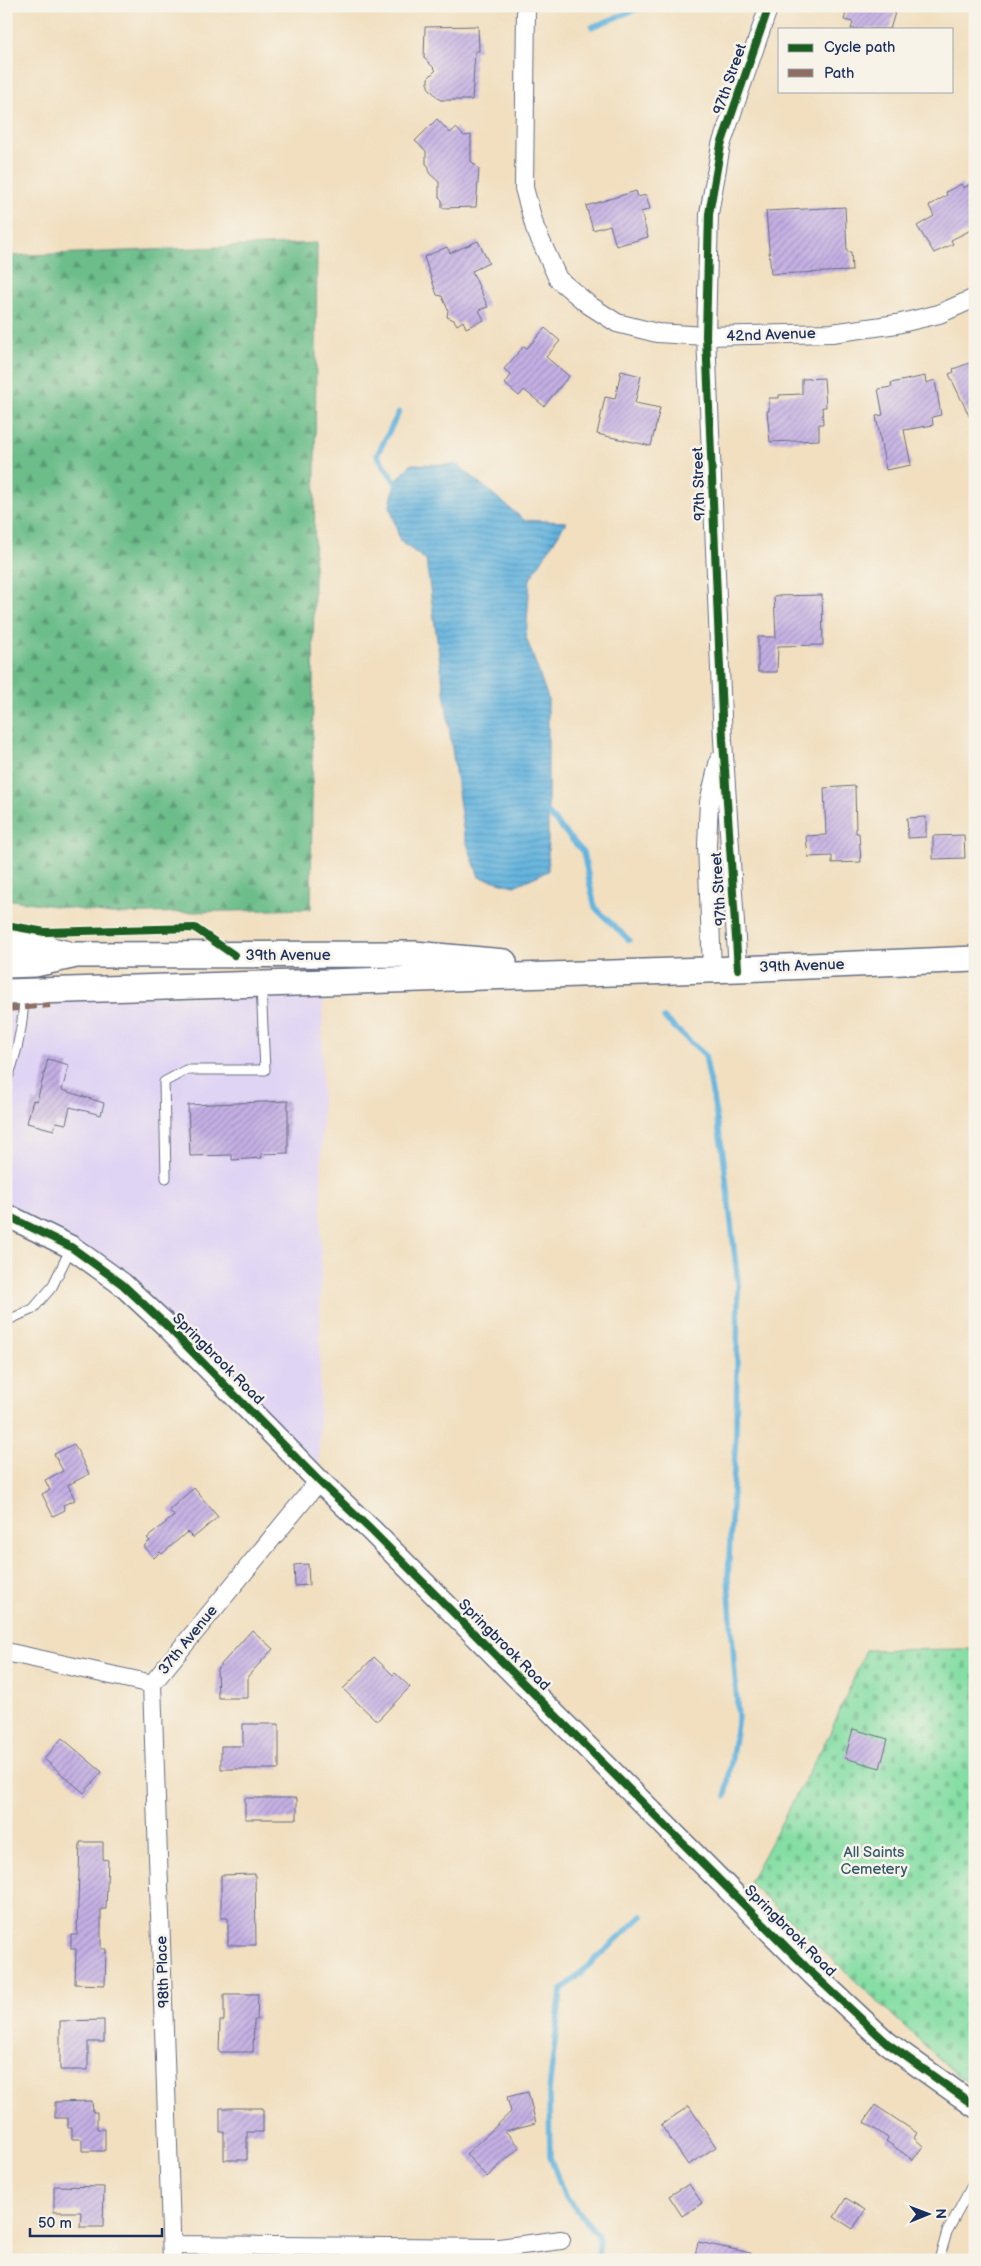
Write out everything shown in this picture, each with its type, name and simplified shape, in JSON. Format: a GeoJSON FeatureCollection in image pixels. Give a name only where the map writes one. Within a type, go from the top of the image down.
{"type":"FeatureCollection","features":[{"type":"Feature","properties":{"kind":"main road"},"geometry":{"type":"LineString","coordinates":[[6,939],[76,955]]}},
{"type":"Feature","properties":{"kind":"main road","name":"39th Avenue"},"geometry":{"type":"LineString","coordinates":[[6,965],[35,964],[76,955],[414,954],[535,964],[570,974]]}},
{"type":"Feature","properties":{"kind":"main road","name":"39th Avenue"},"geometry":{"type":"LineString","coordinates":[[15,992],[712,970],[975,959]]}},
{"type":"Feature","properties":{"kind":"street","name":"42nd Avenue"},"geometry":{"type":"LineString","coordinates":[[526,6],[524,188],[535,228],[558,279],[589,305],[617,323],[657,333],[706,336],[832,333],[897,324],[939,314],[975,298]]}},
{"type":"Feature","properties":{"kind":"street","name":"97th Street"},"geometry":{"type":"LineString","coordinates":[[738,969],[723,740],[706,336],[709,214],[722,145],[769,6]]}},
{"type":"Feature","properties":{"kind":"street","name":"97th Street"},"geometry":{"type":"LineString","coordinates":[[712,970],[706,845],[709,802],[723,740]]}},
{"type":"Feature","properties":{"kind":"street","name":"Springbrook Road"},"geometry":{"type":"LineString","coordinates":[[6,1215],[71,1247],[122,1284],[319,1481],[371,1530],[813,1974],[886,2043],[975,2106]]}},
{"type":"Feature","properties":{"kind":"street","name":"37th Avenue"},"geometry":{"type":"LineString","coordinates":[[6,1652],[152,1684],[319,1481]]}},
{"type":"Feature","properties":{"kind":"street","name":"98th Place"},"geometry":{"type":"LineString","coordinates":[[152,1684],[172,2252]]}},
{"type":"Feature","properties":{"kind":"street"},"geometry":{"type":"LineString","coordinates":[[172,2252],[499,2248],[561,2240]]}},
{"type":"Feature","properties":{"kind":"lane"},"geometry":{"type":"LineString","coordinates":[[166,1178],[164,1082],[186,1070],[265,1070],[261,984]]}},
{"type":"Feature","properties":{"kind":"lane"},"geometry":{"type":"LineString","coordinates":[[6,1083],[16,1058],[24,1008],[15,992]]}},
{"type":"Feature","properties":{"kind":"lane"},"geometry":{"type":"LineString","coordinates":[[6,1321],[33,1309],[52,1287],[71,1247]]}},
{"type":"Feature","properties":{"kind":"lane"},"geometry":{"type":"LineString","coordinates":[[938,2260],[947,2232],[975,2180]]}},
{"type":"Feature","properties":{"kind":"shaded area"},"geometry":{"type":"Polygon","coordinates":[[[323,981],[319,1481],[167,1326],[6,1219],[6,987],[323,981]]]}},
{"type":"Feature","properties":{"kind":"green space"},"geometry":{"type":"Polygon","coordinates":[[[317,243],[311,909],[111,914],[6,899],[6,256],[317,243]]]}},
{"type":"Feature","properties":{"kind":"green space","name":"All Saints Cemetery"},"geometry":{"type":"Polygon","coordinates":[[[975,1649],[975,2087],[957,2075],[749,1882],[830,1733],[866,1650],[975,1649]]]}},
{"type":"Feature","properties":{"kind":"water"},"geometry":{"type":"Polygon","coordinates":[[[411,464],[458,465],[524,520],[566,522],[530,579],[526,637],[548,698],[548,871],[514,886],[479,877],[464,835],[426,560],[400,541],[390,506],[395,483],[411,464]]]}},
{"type":"Feature","properties":{"kind":"building"},"geometry":{"type":"Polygon","coordinates":[[[848,6],[897,6],[890,28],[851,28],[853,22],[844,20],[848,6]]]}},
{"type":"Feature","properties":{"kind":"building"},"geometry":{"type":"Polygon","coordinates":[[[478,26],[479,51],[475,51],[472,100],[440,100],[428,87],[428,78],[436,70],[424,58],[425,27],[478,26]]]}},
{"type":"Feature","properties":{"kind":"building"},"geometry":{"type":"Polygon","coordinates":[[[437,119],[450,133],[456,128],[464,136],[471,135],[471,161],[479,169],[476,207],[442,208],[442,200],[439,197],[439,182],[429,173],[429,167],[426,164],[426,151],[415,141],[437,119]]]}},
{"type":"Feature","properties":{"kind":"building"},"geometry":{"type":"Polygon","coordinates":[[[975,182],[975,228],[951,240],[953,244],[934,253],[917,226],[934,216],[929,206],[947,195],[946,192],[961,184],[963,188],[975,182]]]}},
{"type":"Feature","properties":{"kind":"building"},"geometry":{"type":"Polygon","coordinates":[[[636,191],[638,197],[646,195],[650,209],[641,212],[648,237],[616,246],[610,225],[593,230],[586,206],[636,191]]]}},
{"type":"Feature","properties":{"kind":"building"},"geometry":{"type":"Polygon","coordinates":[[[845,207],[847,252],[851,252],[852,271],[771,274],[766,211],[845,207]]]}},
{"type":"Feature","properties":{"kind":"building"},"geometry":{"type":"Polygon","coordinates":[[[478,241],[489,263],[472,271],[488,307],[479,310],[484,320],[466,328],[463,321],[457,325],[454,320],[447,317],[448,310],[442,296],[437,295],[424,257],[447,247],[450,253],[478,241]]]}},
{"type":"Feature","properties":{"kind":"building"},"geometry":{"type":"Polygon","coordinates":[[[545,328],[560,341],[546,357],[569,376],[544,406],[524,390],[519,396],[505,384],[511,375],[504,369],[524,346],[527,348],[545,328]]]}},
{"type":"Feature","properties":{"kind":"building"},"geometry":{"type":"Polygon","coordinates":[[[975,361],[975,428],[949,374],[954,372],[953,369],[975,361]]]}},
{"type":"Feature","properties":{"kind":"building"},"geometry":{"type":"Polygon","coordinates":[[[621,371],[641,376],[635,403],[660,408],[651,446],[597,434],[605,397],[615,399],[621,371]]]}},
{"type":"Feature","properties":{"kind":"building"},"geometry":{"type":"Polygon","coordinates":[[[925,376],[926,383],[935,380],[941,415],[932,417],[933,425],[904,430],[911,465],[886,470],[876,416],[883,415],[878,389],[892,387],[891,383],[925,376]]]}},
{"type":"Feature","properties":{"kind":"building"},"geometry":{"type":"Polygon","coordinates":[[[824,378],[826,407],[822,407],[823,424],[819,424],[819,440],[770,442],[767,411],[769,411],[769,398],[779,398],[779,395],[802,394],[802,379],[824,378]]]}},
{"type":"Feature","properties":{"kind":"building"},"geometry":{"type":"Polygon","coordinates":[[[822,595],[823,645],[778,646],[777,672],[758,672],[758,637],[776,637],[774,596],[822,595]]]}},
{"type":"Feature","properties":{"kind":"building"},"geometry":{"type":"Polygon","coordinates":[[[855,786],[856,833],[859,833],[861,862],[832,863],[832,856],[808,857],[806,836],[826,835],[824,788],[855,786]]]}},
{"type":"Feature","properties":{"kind":"building"},"geometry":{"type":"Polygon","coordinates":[[[926,817],[926,837],[908,838],[907,818],[926,817]]]}},
{"type":"Feature","properties":{"kind":"building"},"geometry":{"type":"Polygon","coordinates":[[[964,835],[965,858],[933,859],[933,836],[964,835]]]}},
{"type":"Feature","properties":{"kind":"building"},"geometry":{"type":"Polygon","coordinates":[[[48,1059],[69,1065],[62,1090],[104,1103],[101,1115],[70,1107],[66,1124],[56,1122],[54,1130],[27,1123],[33,1100],[37,1101],[48,1059]]]}},
{"type":"Feature","properties":{"kind":"building"},"geometry":{"type":"Polygon","coordinates":[[[288,1101],[288,1153],[261,1154],[262,1158],[232,1160],[232,1155],[190,1156],[188,1105],[288,1101]]]}},
{"type":"Feature","properties":{"kind":"building"},"geometry":{"type":"Polygon","coordinates":[[[74,1444],[89,1474],[68,1485],[75,1500],[63,1505],[65,1510],[53,1516],[42,1494],[50,1490],[45,1480],[63,1471],[54,1454],[74,1444]]]}},
{"type":"Feature","properties":{"kind":"building"},"geometry":{"type":"Polygon","coordinates":[[[194,1488],[218,1517],[193,1538],[187,1532],[162,1554],[160,1552],[154,1558],[144,1546],[150,1541],[147,1538],[174,1516],[169,1510],[194,1488]]]}},
{"type":"Feature","properties":{"kind":"building"},"geometry":{"type":"Polygon","coordinates":[[[308,1564],[309,1585],[295,1586],[294,1565],[308,1564]]]}},
{"type":"Feature","properties":{"kind":"building"},"geometry":{"type":"Polygon","coordinates":[[[252,1630],[273,1649],[248,1676],[248,1698],[218,1698],[217,1669],[252,1630]]]}},
{"type":"Feature","properties":{"kind":"building"},"geometry":{"type":"Polygon","coordinates":[[[374,1657],[393,1675],[395,1673],[410,1687],[377,1721],[343,1689],[374,1657]]]}},
{"type":"Feature","properties":{"kind":"building"},"geometry":{"type":"Polygon","coordinates":[[[243,1724],[279,1724],[279,1769],[221,1769],[221,1746],[243,1746],[243,1724]]]}},
{"type":"Feature","properties":{"kind":"building"},"geometry":{"type":"Polygon","coordinates":[[[853,1729],[888,1739],[880,1768],[845,1758],[853,1729]]]}},
{"type":"Feature","properties":{"kind":"building"},"geometry":{"type":"Polygon","coordinates":[[[62,1738],[102,1772],[84,1793],[44,1759],[62,1738]]]}},
{"type":"Feature","properties":{"kind":"building"},"geometry":{"type":"Polygon","coordinates":[[[245,1798],[297,1798],[297,1819],[245,1819],[245,1798]]]}},
{"type":"Feature","properties":{"kind":"building"},"geometry":{"type":"Polygon","coordinates":[[[80,1842],[103,1842],[103,1859],[108,1860],[106,1909],[101,1909],[101,1949],[106,1949],[105,1985],[75,1984],[76,1949],[71,1949],[71,1935],[77,1935],[80,1842]]]}},
{"type":"Feature","properties":{"kind":"building"},"geometry":{"type":"Polygon","coordinates":[[[255,1874],[256,1945],[228,1945],[228,1918],[221,1918],[221,1875],[255,1874]]]}},
{"type":"Feature","properties":{"kind":"building"},"geometry":{"type":"Polygon","coordinates":[[[224,1994],[258,1994],[257,2020],[254,2020],[253,2052],[219,2052],[220,2021],[224,2021],[224,1994]]]}},
{"type":"Feature","properties":{"kind":"building"},"geometry":{"type":"Polygon","coordinates":[[[104,2020],[104,2042],[88,2042],[88,2070],[60,2070],[60,2021],[104,2020]]]}},
{"type":"Feature","properties":{"kind":"building"},"geometry":{"type":"Polygon","coordinates":[[[528,2092],[536,2123],[505,2131],[520,2147],[487,2177],[466,2154],[511,2112],[507,2097],[528,2092]]]}},
{"type":"Feature","properties":{"kind":"building"},"geometry":{"type":"Polygon","coordinates":[[[92,2101],[93,2112],[97,2112],[97,2129],[105,2129],[105,2151],[82,2151],[82,2139],[72,2139],[72,2128],[68,2128],[68,2118],[55,2118],[55,2102],[92,2101]]]}},
{"type":"Feature","properties":{"kind":"building"},"geometry":{"type":"Polygon","coordinates":[[[875,2105],[917,2133],[914,2138],[923,2146],[913,2160],[886,2141],[888,2138],[864,2122],[875,2105]]]}},
{"type":"Feature","properties":{"kind":"building"},"geometry":{"type":"Polygon","coordinates":[[[689,2106],[716,2147],[688,2165],[661,2125],[689,2106]]]}},
{"type":"Feature","properties":{"kind":"building"},"geometry":{"type":"Polygon","coordinates":[[[220,2108],[263,2108],[263,2132],[247,2132],[247,2160],[224,2160],[224,2132],[220,2132],[220,2108]]]}},
{"type":"Feature","properties":{"kind":"building"},"geometry":{"type":"Polygon","coordinates":[[[689,2184],[702,2203],[682,2216],[669,2196],[689,2184]]]}},
{"type":"Feature","properties":{"kind":"building"},"geometry":{"type":"Polygon","coordinates":[[[54,2186],[104,2187],[103,2227],[80,2227],[81,2212],[54,2212],[54,2186]]]}},
{"type":"Feature","properties":{"kind":"building"},"geometry":{"type":"Polygon","coordinates":[[[846,2198],[865,2210],[853,2229],[834,2217],[846,2198]]]}},
{"type":"Feature","properties":{"kind":"building"},"geometry":{"type":"Polygon","coordinates":[[[698,2242],[751,2253],[751,2260],[694,2260],[698,2242]]]}},
{"type":"Feature","properties":{"kind":"waterway"},"geometry":{"type":"LineString","coordinates":[[592,27],[645,6]]}},
{"type":"Feature","properties":{"kind":"waterway"},"geometry":{"type":"LineString","coordinates":[[399,412],[377,455],[399,488]]}},
{"type":"Feature","properties":{"kind":"waterway"},"geometry":{"type":"LineString","coordinates":[[544,811],[549,814],[583,852],[595,908],[629,940]]}},
{"type":"Feature","properties":{"kind":"waterway"},"geometry":{"type":"LineString","coordinates":[[664,1018],[705,1055],[723,1153],[738,1284],[736,1433],[728,1577],[738,1717],[726,1796]]}},
{"type":"Feature","properties":{"kind":"waterway"},"geometry":{"type":"LineString","coordinates":[[599,2260],[598,2235],[565,2196],[550,2157],[549,2091],[561,1991],[642,1916]]}},
{"type":"Feature","properties":{"kind":"marked path"},"geometry":{"type":"LineString","coordinates":[[6,1009],[50,1005]]}},
{"type":"Feature","properties":{"kind":"cycle path"},"geometry":{"type":"LineString","coordinates":[[738,969],[723,740],[706,336],[709,214],[721,145],[769,6]]}},
{"type":"Feature","properties":{"kind":"cycle path"},"geometry":{"type":"LineString","coordinates":[[6,925],[45,932],[195,928],[234,955]]}},
{"type":"Feature","properties":{"kind":"cycle path"},"geometry":{"type":"LineString","coordinates":[[6,1215],[71,1247],[122,1284],[167,1326],[319,1481],[371,1530],[813,1974],[887,2043],[975,2106]]}}]}
